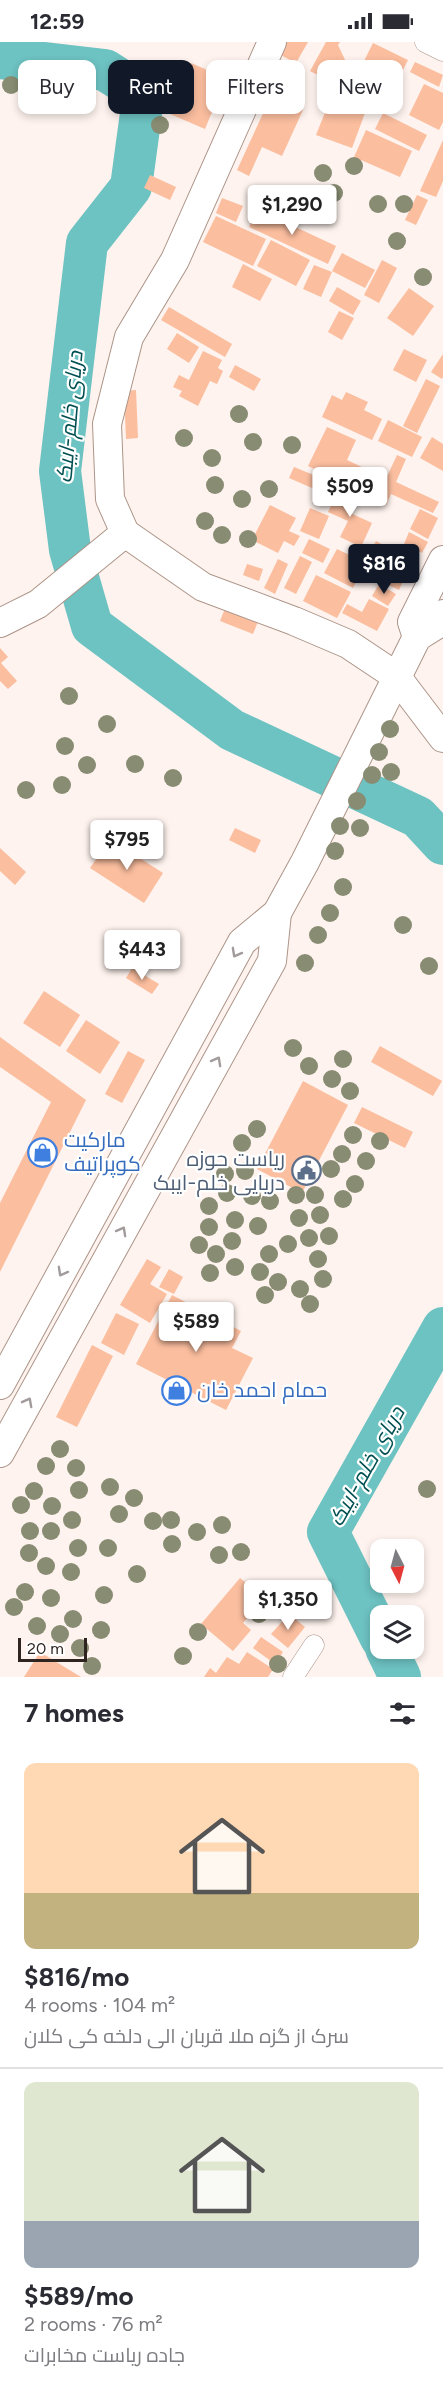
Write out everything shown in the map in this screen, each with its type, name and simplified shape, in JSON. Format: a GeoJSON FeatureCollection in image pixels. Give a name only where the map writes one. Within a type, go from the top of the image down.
{"type":"FeatureCollection","features":[{"type":"Feature","properties":{"kind":"street"},"geometry":{"type":"LineString","coordinates":[[272,42],[175,260],[129,337],[107,424],[110,499],[125,533],[203,587],[348,644],[396,676],[443,738]]}},
{"type":"Feature","properties":{"kind":"street"},"geometry":{"type":"LineString","coordinates":[[425,42],[443,51]]}},
{"type":"Feature","properties":{"kind":"street"},"geometry":{"type":"LineString","coordinates":[[0,623],[38,604],[125,533]]}},
{"type":"Feature","properties":{"kind":"street"},"geometry":{"type":"LineString","coordinates":[[417,637],[412,622],[443,560]]}},
{"type":"Feature","properties":{"kind":"street"},"geometry":{"type":"LineString","coordinates":[[1,1379],[242,942],[277,913],[305,862],[417,637],[438,624],[443,614]]}},
{"type":"Feature","properties":{"kind":"street"},"geometry":{"type":"LineString","coordinates":[[0,1454],[272,962],[277,913]]}},
{"type":"Feature","properties":{"kind":"street"},"geometry":{"type":"LineString","coordinates":[[293,1677],[314,1645]]}},
{"type":"Feature","properties":{"kind":"building"},"geometry":{"type":"Polygon","coordinates":[[[276,42],[308,42],[298,60],[290,60],[271,50],[276,42]]]}},
{"type":"Feature","properties":{"kind":"building"},"geometry":{"type":"Polygon","coordinates":[[[326,42],[340,42],[338,45],[345,60],[317,60],[317,75],[310,71],[326,42]]]}},
{"type":"Feature","properties":{"kind":"building"},"geometry":{"type":"Polygon","coordinates":[[[373,43],[408,60],[403,70],[403,60],[364,60],[373,43]]]}},
{"type":"Feature","properties":{"kind":"building"},"geometry":{"type":"Polygon","coordinates":[[[415,62],[443,75],[439,87],[410,72],[415,62]]]}},
{"type":"Feature","properties":{"kind":"building"},"geometry":{"type":"Polygon","coordinates":[[[194,64],[206,69],[206,114],[211,114],[205,129],[170,114],[194,114],[194,64]]]}},
{"type":"Feature","properties":{"kind":"building"},"geometry":{"type":"Polygon","coordinates":[[[424,84],[443,93],[443,122],[439,130],[409,115],[424,84]]]}},
{"type":"Feature","properties":{"kind":"building"},"geometry":{"type":"Polygon","coordinates":[[[263,114],[301,114],[282,156],[262,147],[249,176],[237,170],[263,114]]]}},
{"type":"Feature","properties":{"kind":"building"},"geometry":{"type":"Polygon","coordinates":[[[324,114],[365,114],[352,148],[316,135],[324,114]]]}},
{"type":"Feature","properties":{"kind":"building"},"geometry":{"type":"Polygon","coordinates":[[[382,114],[385,114],[427,135],[419,151],[375,129],[382,114]]]}},
{"type":"Feature","properties":{"kind":"building"},"geometry":{"type":"Polygon","coordinates":[[[366,130],[412,151],[400,177],[354,157],[366,130]]]}},
{"type":"Feature","properties":{"kind":"building"},"geometry":{"type":"Polygon","coordinates":[[[443,140],[443,181],[436,197],[420,191],[443,140]]]}},
{"type":"Feature","properties":{"kind":"building"},"geometry":{"type":"Polygon","coordinates":[[[150,175],[176,187],[170,200],[144,188],[150,175]]]}},
{"type":"Feature","properties":{"kind":"building"},"geometry":{"type":"Polygon","coordinates":[[[417,195],[428,200],[416,225],[405,220],[417,195]]]}},
{"type":"Feature","properties":{"kind":"building"},"geometry":{"type":"Polygon","coordinates":[[[222,198],[243,206],[236,222],[216,213],[222,198]]]}},
{"type":"Feature","properties":{"kind":"building"},"geometry":{"type":"Polygon","coordinates":[[[257,209],[336,246],[328,264],[249,227],[257,209]]]}},
{"type":"Feature","properties":{"kind":"building"},"geometry":{"type":"Polygon","coordinates":[[[216,216],[266,239],[253,266],[203,242],[216,216]]]}},
{"type":"Feature","properties":{"kind":"building"},"geometry":{"type":"Polygon","coordinates":[[[271,240],[310,260],[296,286],[257,266],[271,240]]]}},
{"type":"Feature","properties":{"kind":"building"},"geometry":{"type":"Polygon","coordinates":[[[342,253],[375,270],[365,288],[332,271],[342,253]]]}},
{"type":"Feature","properties":{"kind":"building"},"geometry":{"type":"Polygon","coordinates":[[[382,260],[397,268],[379,303],[364,295],[382,260]]]}},
{"type":"Feature","properties":{"kind":"building"},"geometry":{"type":"Polygon","coordinates":[[[243,264],[272,279],[260,301],[232,287],[243,264]]]}},
{"type":"Feature","properties":{"kind":"building"},"geometry":{"type":"Polygon","coordinates":[[[314,265],[332,272],[321,297],[303,289],[314,265]]]}},
{"type":"Feature","properties":{"kind":"building"},"geometry":{"type":"Polygon","coordinates":[[[337,287],[361,301],[353,315],[329,301],[337,287]]]}},
{"type":"Feature","properties":{"kind":"building"},"geometry":{"type":"Polygon","coordinates":[[[409,288],[434,306],[413,336],[387,318],[409,288]]]}},
{"type":"Feature","properties":{"kind":"building"},"geometry":{"type":"Polygon","coordinates":[[[169,307],[232,344],[225,357],[161,320],[169,307]]]}},
{"type":"Feature","properties":{"kind":"building"},"geometry":{"type":"Polygon","coordinates":[[[339,311],[354,318],[342,340],[328,332],[339,311]]]}},
{"type":"Feature","properties":{"kind":"building"},"geometry":{"type":"Polygon","coordinates":[[[177,333],[199,347],[189,363],[167,349],[177,333]]]}},
{"type":"Feature","properties":{"kind":"building"},"geometry":{"type":"Polygon","coordinates":[[[404,349],[427,360],[416,382],[393,370],[404,349]]]}},
{"type":"Feature","properties":{"kind":"building"},"geometry":{"type":"Polygon","coordinates":[[[203,351],[222,360],[218,368],[223,371],[217,384],[210,381],[198,406],[179,396],[182,391],[173,387],[179,375],[189,380],[203,351]]]}},
{"type":"Feature","properties":{"kind":"building"},"geometry":{"type":"Polygon","coordinates":[[[443,354],[443,377],[442,379],[431,372],[443,354]]]}},
{"type":"Feature","properties":{"kind":"building"},"geometry":{"type":"Polygon","coordinates":[[[235,365],[261,379],[254,391],[229,377],[235,365]]]}},
{"type":"Feature","properties":{"kind":"building"},"geometry":{"type":"Polygon","coordinates":[[[426,379],[440,386],[417,433],[403,426],[426,379]]]}},
{"type":"Feature","properties":{"kind":"building"},"geometry":{"type":"Polygon","coordinates":[[[136,390],[138,438],[126,439],[124,391],[136,390]]]}},
{"type":"Feature","properties":{"kind":"building"},"geometry":{"type":"Polygon","coordinates":[[[346,392],[368,402],[364,410],[382,419],[372,440],[322,417],[332,395],[342,400],[346,392]]]}},
{"type":"Feature","properties":{"kind":"building"},"geometry":{"type":"Polygon","coordinates":[[[388,420],[422,437],[412,457],[378,441],[388,420]]]}},
{"type":"Feature","properties":{"kind":"building"},"geometry":{"type":"Polygon","coordinates":[[[327,427],[356,440],[347,460],[364,468],[355,488],[308,466],[327,427]]]}},
{"type":"Feature","properties":{"kind":"building"},"geometry":{"type":"Polygon","coordinates":[[[432,437],[443,444],[443,471],[420,458],[432,437]]]}},
{"type":"Feature","properties":{"kind":"building"},"geometry":{"type":"Polygon","coordinates":[[[397,455],[406,459],[396,482],[439,502],[433,513],[391,494],[386,505],[376,500],[397,455]]]}},
{"type":"Feature","properties":{"kind":"building"},"geometry":{"type":"Polygon","coordinates":[[[294,467],[333,483],[328,495],[289,478],[294,467]]]}},
{"type":"Feature","properties":{"kind":"building"},"geometry":{"type":"Polygon","coordinates":[[[340,486],[356,494],[348,512],[372,523],[361,547],[340,537],[348,521],[328,512],[340,486]]]}},
{"type":"Feature","properties":{"kind":"building"},"geometry":{"type":"Polygon","coordinates":[[[270,505],[296,518],[289,531],[300,536],[294,546],[284,541],[278,553],[252,540],[270,505]]]}},
{"type":"Feature","properties":{"kind":"building"},"geometry":{"type":"Polygon","coordinates":[[[310,508],[329,516],[319,539],[300,531],[310,508]]]}},
{"type":"Feature","properties":{"kind":"building"},"geometry":{"type":"Polygon","coordinates":[[[420,509],[438,518],[428,539],[410,529],[420,509]]]}},
{"type":"Feature","properties":{"kind":"building"},"geometry":{"type":"Polygon","coordinates":[[[409,532],[428,542],[422,553],[404,544],[409,532]]]}},
{"type":"Feature","properties":{"kind":"building"},"geometry":{"type":"Polygon","coordinates":[[[309,539],[330,549],[323,563],[302,553],[309,539]]]}},
{"type":"Feature","properties":{"kind":"building"},"geometry":{"type":"Polygon","coordinates":[[[376,541],[396,552],[391,562],[371,551],[376,541]]]}},
{"type":"Feature","properties":{"kind":"building"},"geometry":{"type":"Polygon","coordinates":[[[405,548],[417,555],[408,570],[396,563],[405,548]]]}},
{"type":"Feature","properties":{"kind":"building"},"geometry":{"type":"Polygon","coordinates":[[[337,549],[366,563],[353,588],[324,573],[337,549]]]}},
{"type":"Feature","properties":{"kind":"building"},"geometry":{"type":"Polygon","coordinates":[[[300,556],[312,562],[296,594],[284,588],[300,556]]]}},
{"type":"Feature","properties":{"kind":"building"},"geometry":{"type":"Polygon","coordinates":[[[278,559],[288,564],[275,594],[264,588],[278,559]]]}},
{"type":"Feature","properties":{"kind":"building"},"geometry":{"type":"Polygon","coordinates":[[[247,564],[263,569],[259,581],[243,575],[247,564]]]}},
{"type":"Feature","properties":{"kind":"building"},"geometry":{"type":"Polygon","coordinates":[[[388,567],[406,575],[399,590],[382,582],[388,567]]]}},
{"type":"Feature","properties":{"kind":"building"},"geometry":{"type":"Polygon","coordinates":[[[316,575],[351,592],[337,618],[303,601],[316,575]]]}},
{"type":"Feature","properties":{"kind":"building"},"geometry":{"type":"Polygon","coordinates":[[[379,584],[396,594],[388,606],[372,596],[379,584]]]}},
{"type":"Feature","properties":{"kind":"building"},"geometry":{"type":"Polygon","coordinates":[[[369,599],[389,609],[377,631],[342,613],[347,604],[362,612],[369,599]]]}},
{"type":"Feature","properties":{"kind":"building"},"geometry":{"type":"Polygon","coordinates":[[[226,606],[259,619],[253,634],[220,621],[226,606]]]}},
{"type":"Feature","properties":{"kind":"building"},"geometry":{"type":"Polygon","coordinates":[[[0,648],[8,657],[1,663],[17,681],[8,689],[0,681],[0,648]]]}},
{"type":"Feature","properties":{"kind":"building"},"geometry":{"type":"Polygon","coordinates":[[[235,828],[261,840],[255,853],[229,840],[235,828]]]}},
{"type":"Feature","properties":{"kind":"building"},"geometry":{"type":"Polygon","coordinates":[[[110,839],[163,873],[144,903],[90,868],[110,839]]]}},
{"type":"Feature","properties":{"kind":"building"},"geometry":{"type":"Polygon","coordinates":[[[0,848],[26,872],[15,885],[0,871],[0,848]]]}},
{"type":"Feature","properties":{"kind":"building"},"geometry":{"type":"Polygon","coordinates":[[[132,968],[159,984],[152,994],[126,978],[132,968]]]}},
{"type":"Feature","properties":{"kind":"building"},"geometry":{"type":"Polygon","coordinates":[[[44,991],[80,1015],[60,1047],[23,1023],[44,991]]]}},
{"type":"Feature","properties":{"kind":"building"},"geometry":{"type":"Polygon","coordinates":[[[86,1020],[120,1042],[100,1074],[66,1051],[86,1020]]]}},
{"type":"Feature","properties":{"kind":"building","name":"مارکیت کوپراتیف"},"geometry":{"type":"Polygon","coordinates":[[[0,1037],[86,1100],[0,1272],[0,1203],[51,1102],[0,1067],[0,1037]]]}},
{"type":"Feature","properties":{"kind":"building"},"geometry":{"type":"Polygon","coordinates":[[[380,1046],[442,1081],[433,1096],[371,1062],[380,1046]]]}},
{"type":"Feature","properties":{"kind":"building"},"geometry":{"type":"Polygon","coordinates":[[[128,1051],[145,1060],[122,1103],[105,1094],[128,1051]]]}},
{"type":"Feature","properties":{"kind":"building"},"geometry":{"type":"Polygon","coordinates":[[[303,1081],[348,1105],[302,1193],[257,1169],[303,1081]]]}},
{"type":"Feature","properties":{"kind":"building"},"geometry":{"type":"Polygon","coordinates":[[[362,1107],[413,1132],[405,1148],[354,1123],[362,1107]]]}},
{"type":"Feature","properties":{"kind":"building"},"geometry":{"type":"Polygon","coordinates":[[[147,1259],[161,1267],[150,1284],[167,1294],[150,1323],[120,1305],[147,1259]]]}},
{"type":"Feature","properties":{"kind":"building"},"geometry":{"type":"Polygon","coordinates":[[[169,1269],[183,1277],[174,1294],[159,1287],[169,1269]]]}},
{"type":"Feature","properties":{"kind":"building"},"geometry":{"type":"Polygon","coordinates":[[[172,1295],[241,1331],[232,1348],[253,1358],[226,1410],[136,1364],[172,1295]]]}},
{"type":"Feature","properties":{"kind":"building"},"geometry":{"type":"Polygon","coordinates":[[[116,1313],[139,1324],[124,1355],[101,1343],[116,1313]]]}},
{"type":"Feature","properties":{"kind":"building"},"geometry":{"type":"Polygon","coordinates":[[[92,1345],[113,1356],[77,1427],[56,1417],[92,1345]]]}},
{"type":"Feature","properties":{"kind":"building"},"geometry":{"type":"Polygon","coordinates":[[[240,1578],[264,1598],[243,1623],[251,1630],[233,1651],[201,1624],[240,1578]]]}},
{"type":"Feature","properties":{"kind":"building"},"geometry":{"type":"Polygon","coordinates":[[[289,1614],[305,1627],[288,1648],[271,1634],[289,1614]]]}},
{"type":"Feature","properties":{"kind":"building"},"geometry":{"type":"Polygon","coordinates":[[[261,1637],[283,1652],[275,1664],[253,1648],[261,1637]]]}},
{"type":"Feature","properties":{"kind":"building"},"geometry":{"type":"Polygon","coordinates":[[[40,1652],[81,1677],[24,1677],[40,1652]]]}},
{"type":"Feature","properties":{"kind":"building"},"geometry":{"type":"Polygon","coordinates":[[[247,1652],[273,1669],[268,1677],[204,1677],[210,1668],[216,1673],[227,1657],[239,1664],[247,1652]]]}},
{"type":"Feature","properties":{"kind":"waterway","name":"دریای خلم-ایبک"},"geometry":{"type":"LineString","coordinates":[[0,58],[105,70],[127,84],[142,106],[131,187],[87,243],[60,471],[70,550],[92,626],[232,730],[418,817],[443,844]]}},
{"type":"Feature","properties":{"kind":"waterway","name":"دریای خلم-ایبک"},"geometry":{"type":"LineString","coordinates":[[370,1616],[328,1532],[443,1328]]}},
{"type":"Feature","properties":{"kind":"waterway","name":"دریای خلم-ایبک"},"geometry":{"type":"LineString","coordinates":[[391,1659],[400,1677]]}},
{"type":"Feature","properties":{"kind":"place","name":"مارکیت کوپراتیف"},"geometry":{"type":"Point","coordinates":[43,1152]}},
{"type":"Feature","properties":{"kind":"place","name":"ریاست حوزه دریایی خلم-ایبک"},"geometry":{"type":"Point","coordinates":[306,1171]}},
{"type":"Feature","properties":{"kind":"place","name":"حمام احمد خان"},"geometry":{"type":"Point","coordinates":[176,1390]}}]}
